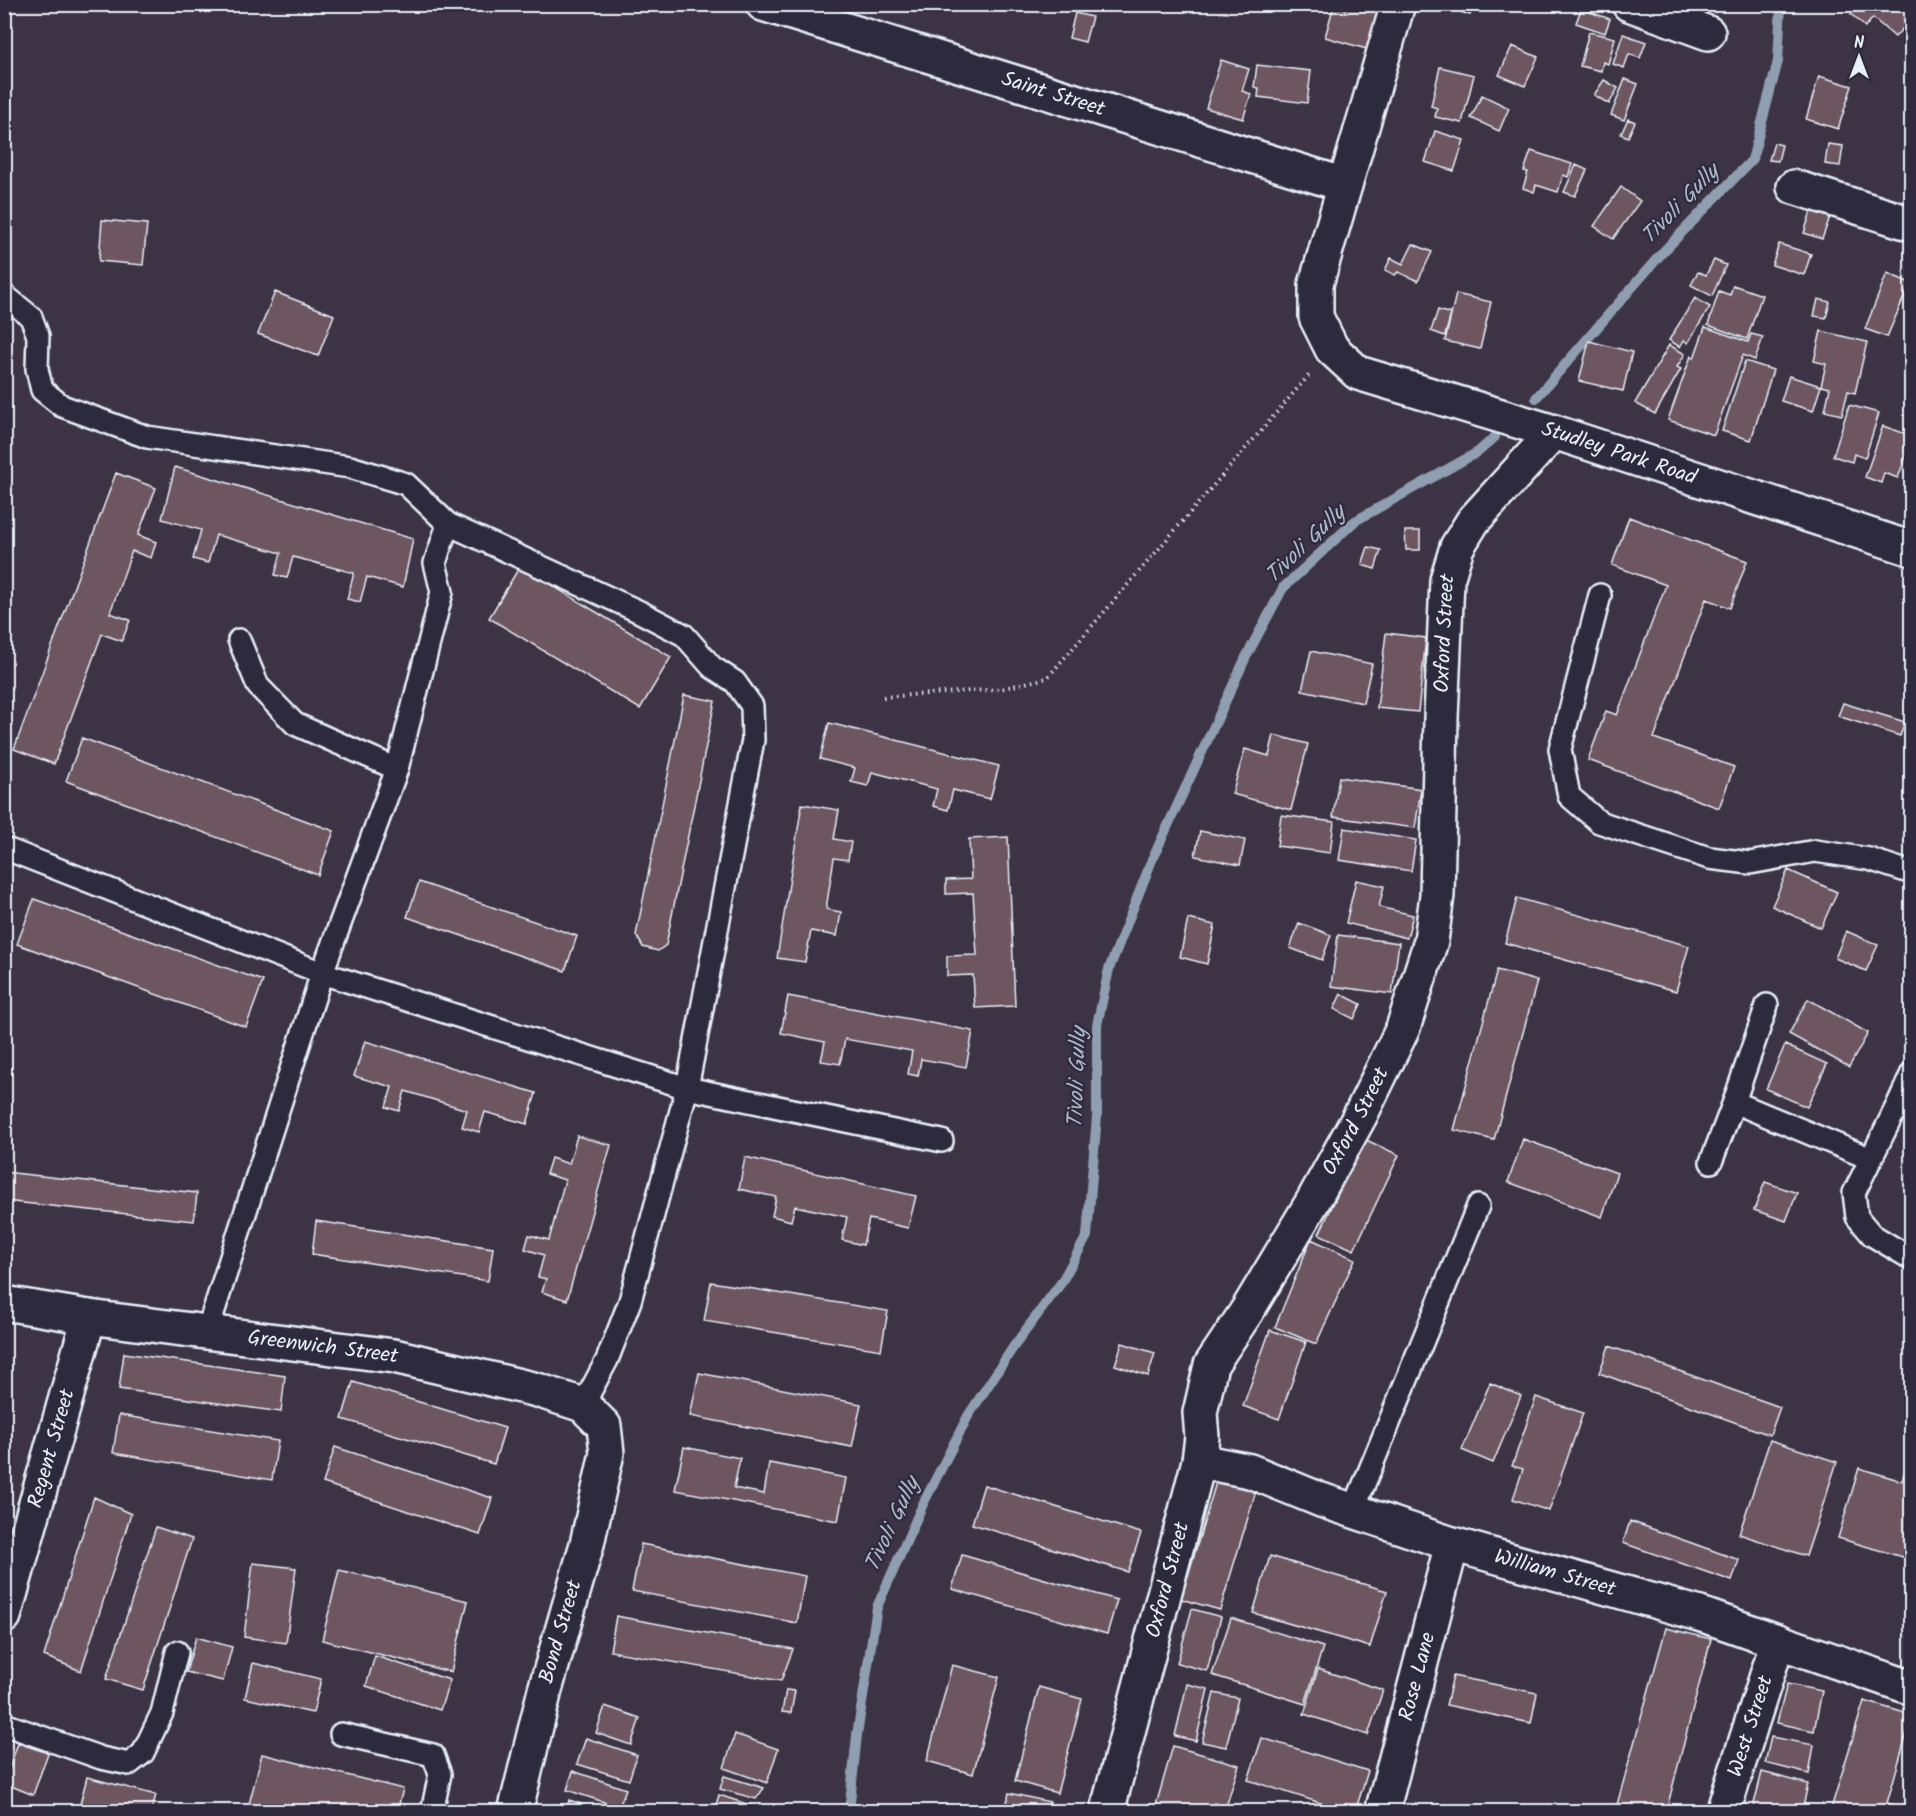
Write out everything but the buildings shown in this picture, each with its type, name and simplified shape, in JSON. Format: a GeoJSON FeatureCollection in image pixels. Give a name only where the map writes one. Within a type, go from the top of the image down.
{"type":"FeatureCollection","features":[{"type":"Feature","properties":{"kind":"street","name":"Saint Street"},"geometry":{"type":"LineString","coordinates":[[764,4],[1345,185]]}},
{"type":"Feature","properties":{"kind":"street"},"geometry":{"type":"LineString","coordinates":[[1332,349],[1316,317],[1316,284],[1398,4]]}},
{"type":"Feature","properties":{"kind":"street"},"geometry":{"type":"LineString","coordinates":[[1629,4],[1708,33]]}},
{"type":"Feature","properties":{"kind":"street"},"geometry":{"type":"LineString","coordinates":[[1794,187],[1911,224]]}},
{"type":"Feature","properties":{"kind":"street","name":"Studley Park Road"},"geometry":{"type":"LineString","coordinates":[[1332,349],[1358,373],[1554,432],[1911,549]]}},
{"type":"Feature","properties":{"kind":"street","name":"Oxford Street"},"geometry":{"type":"LineString","coordinates":[[1107,1812],[1199,1461],[1202,1437],[1200,1413],[1211,1365],[1247,1311],[1313,1201],[1361,1114],[1403,1028],[1431,941],[1437,895],[1447,579],[1457,547],[1473,521],[1554,432]]}},
{"type":"Feature","properties":{"kind":"street","name":"Greenwich Street"},"geometry":{"type":"LineString","coordinates":[[4,1303],[89,1317],[394,1356],[537,1390],[583,1405],[604,1426],[608,1453]]}},
{"type":"Feature","properties":{"kind":"street","name":"Regent Street"},"geometry":{"type":"LineString","coordinates":[[4,1616],[89,1317]]}},
{"type":"Feature","properties":{"kind":"street","name":"Bond Street"},"geometry":{"type":"LineString","coordinates":[[515,1812],[545,1690],[587,1544],[608,1453]]}},
{"type":"Feature","properties":{"kind":"street","name":"William Street"},"geometry":{"type":"LineString","coordinates":[[1199,1461],[1250,1471],[1321,1500],[1452,1544],[1700,1614],[1911,1688]]}},
{"type":"Feature","properties":{"kind":"street","name":"Rose Lane"},"geometry":{"type":"LineString","coordinates":[[1382,1812],[1452,1544]]}},
{"type":"Feature","properties":{"kind":"street","name":"West Street"},"geometry":{"type":"LineString","coordinates":[[1723,1812],[1778,1641]]}},
{"type":"Feature","properties":{"kind":"lane"},"geometry":{"type":"LineString","coordinates":[[4,295],[31,317],[38,336],[37,369],[42,390],[62,406],[147,437],[350,467],[406,484],[448,524],[640,612],[684,635],[712,667],[735,682],[752,706],[753,740],[687,1088],[630,1301],[608,1360],[583,1405]]}},
{"type":"Feature","properties":{"kind":"lane"},"geometry":{"type":"LineString","coordinates":[[207,1332],[322,972],[397,769],[442,592],[435,563],[448,524]]}},
{"type":"Feature","properties":{"kind":"lane"},"geometry":{"type":"LineString","coordinates":[[1600,595],[1560,749],[1569,796],[1599,822],[1709,858],[1750,863],[1815,851],[1869,859],[1911,873]]}},
{"type":"Feature","properties":{"kind":"lane"},"geometry":{"type":"LineString","coordinates":[[239,640],[258,686],[295,724],[397,769]]}},
{"type":"Feature","properties":{"kind":"lane"},"geometry":{"type":"LineString","coordinates":[[9,849],[322,972],[687,1088],[942,1141]]}},
{"type":"Feature","properties":{"kind":"lane"},"geometry":{"type":"LineString","coordinates":[[1711,1162],[1767,1005]]}},
{"type":"Feature","properties":{"kind":"lane"},"geometry":{"type":"LineString","coordinates":[[1911,1073],[1904,1109],[1871,1159],[1854,1193],[1857,1217],[1872,1235],[1911,1259]]}},
{"type":"Feature","properties":{"kind":"lane"},"geometry":{"type":"LineString","coordinates":[[1734,1102],[1871,1159]]}},
{"type":"Feature","properties":{"kind":"lane"},"geometry":{"type":"LineString","coordinates":[[1353,1511],[1478,1206]]}},
{"type":"Feature","properties":{"kind":"lane"},"geometry":{"type":"LineString","coordinates":[[4,1724],[101,1758],[129,1764],[143,1754],[162,1713],[177,1652]]}},
{"type":"Feature","properties":{"kind":"lane"},"geometry":{"type":"LineString","coordinates":[[341,1734],[433,1755],[440,1774],[432,1812]]}},
{"type":"Feature","properties":{"kind":"path"},"geometry":{"type":"LineString","coordinates":[[884,697],[1000,688],[1047,678],[1332,349]]}},
{"type":"Feature","properties":{"kind":"waterway","name":"Tivoli Gully"},"geometry":{"type":"LineString","coordinates":[[1536,398],[1662,253],[1752,160],[1778,61],[1781,4]]}},
{"type":"Feature","properties":{"kind":"waterway","name":"Tivoli Gully"},"geometry":{"type":"LineString","coordinates":[[849,1812],[857,1735],[877,1607],[923,1504],[968,1416],[1014,1346],[1061,1283],[1087,1236],[1097,1116],[1097,1025],[1109,969],[1152,860],[1246,657],[1283,588],[1355,521],[1478,452],[1495,437]]}}]}
